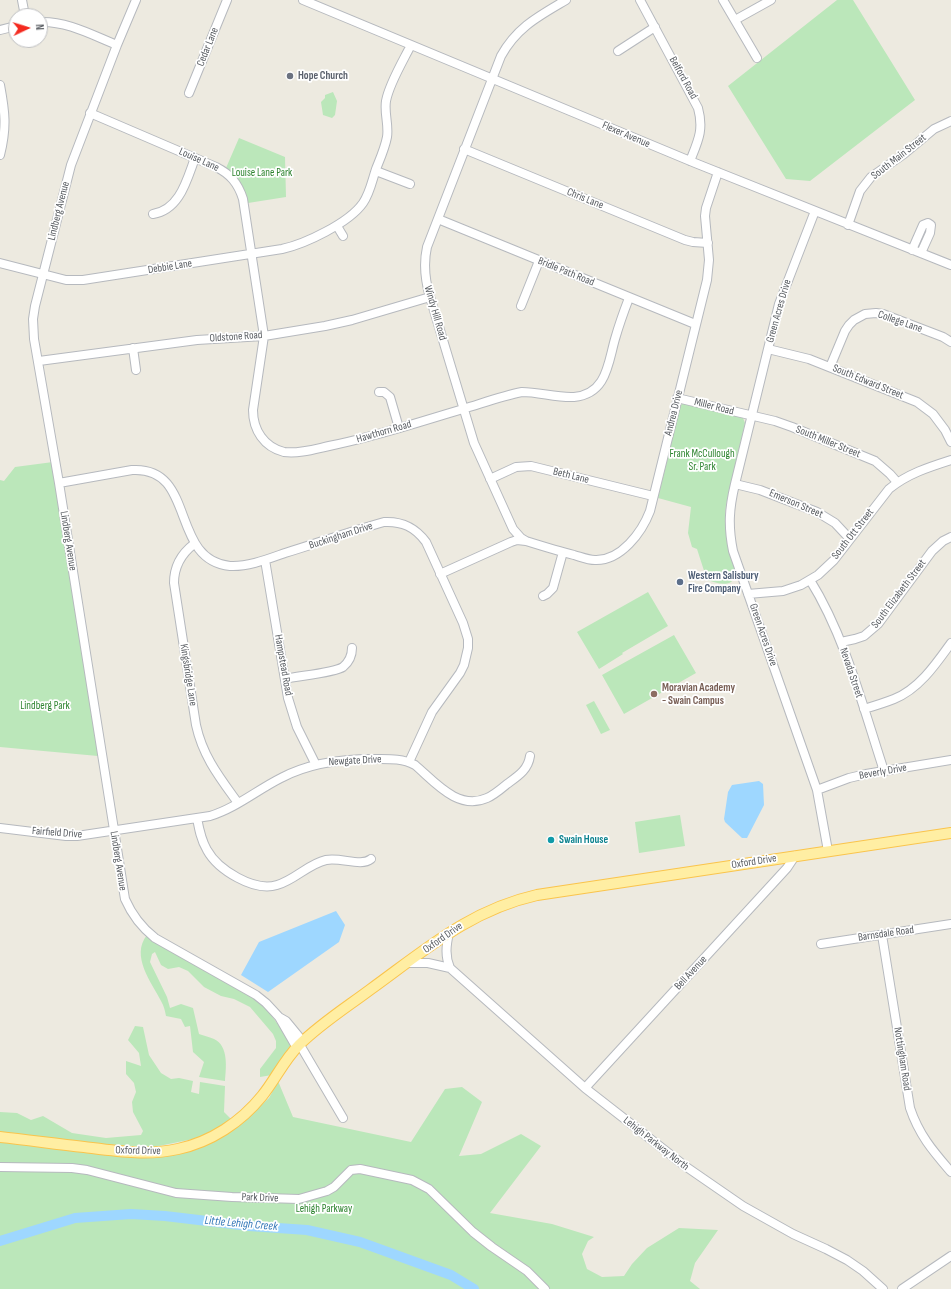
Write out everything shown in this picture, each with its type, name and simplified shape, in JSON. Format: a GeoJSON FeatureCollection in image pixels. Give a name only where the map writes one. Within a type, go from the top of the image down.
{"type":"FeatureCollection","features":[{"type":"Feature","properties":{"kind":"main road","name":"Oxford Drive"},"geometry":{"type":"LineString","coordinates":[[0,1137],[130,1152],[166,1152],[193,1145],[218,1134],[246,1113],[262,1096],[283,1065],[300,1044],[316,1030],[449,933],[481,914],[522,899],[951,832]]}},
{"type":"Feature","properties":{"kind":"street","name":"Lindberg Avenue"},"geometry":{"type":"LineString","coordinates":[[136,0],[90,113],[69,172],[33,319],[34,339],[59,483],[123,892],[129,909],[137,921],[155,938],[256,995],[279,1017],[286,1021],[300,1038],[300,1044],[343,1118]]}},
{"type":"Feature","properties":{"kind":"street","name":"Cedar Lane"},"geometry":{"type":"LineString","coordinates":[[189,93],[227,0]]}},
{"type":"Feature","properties":{"kind":"street","name":"Flexer Avenue"},"geometry":{"type":"LineString","coordinates":[[303,0],[690,161],[951,265]]}},
{"type":"Feature","properties":{"kind":"street","name":"Windy Hill Road"},"geometry":{"type":"LineString","coordinates":[[526,541],[516,534],[513,529],[474,443],[425,280],[424,265],[427,247],[491,78],[506,46],[531,20],[566,0]]}},
{"type":"Feature","properties":{"kind":"street","name":"Belford Road"},"geometry":{"type":"LineString","coordinates":[[640,0],[698,108],[701,133],[690,161]]}},
{"type":"Feature","properties":{"kind":"street"},"geometry":{"type":"LineString","coordinates":[[723,0],[756,58]]}},
{"type":"Feature","properties":{"kind":"street"},"geometry":{"type":"LineString","coordinates":[[735,20],[771,0]]}},
{"type":"Feature","properties":{"kind":"street"},"geometry":{"type":"LineString","coordinates":[[48,21],[66,24],[117,45]]}},
{"type":"Feature","properties":{"kind":"street"},"geometry":{"type":"LineString","coordinates":[[618,51],[655,27]]}},
{"type":"Feature","properties":{"kind":"street","name":"Debbie Lane"},"geometry":{"type":"LineString","coordinates":[[0,263],[66,280],[83,280],[291,247],[337,226],[350,217],[362,204],[371,187],[387,137],[385,110],[388,92],[411,45]]}},
{"type":"Feature","properties":{"kind":"street"},"geometry":{"type":"LineString","coordinates":[[0,85],[6,123],[0,154]]}},
{"type":"Feature","properties":{"kind":"street","name":"Louise Lane"},"geometry":{"type":"LineString","coordinates":[[90,113],[224,171],[237,184],[243,199],[252,254]]}},
{"type":"Feature","properties":{"kind":"street","name":"South Main Street"},"geometry":{"type":"LineString","coordinates":[[848,225],[860,191],[871,177],[904,154],[934,129],[951,120]]}},
{"type":"Feature","properties":{"kind":"street","name":"Chris Lane"},"geometry":{"type":"LineString","coordinates":[[464,149],[685,240],[708,243]]}},
{"type":"Feature","properties":{"kind":"street"},"geometry":{"type":"LineString","coordinates":[[153,214],[164,211],[173,204],[184,186],[195,158]]}},
{"type":"Feature","properties":{"kind":"street"},"geometry":{"type":"LineString","coordinates":[[376,171],[410,184]]}},
{"type":"Feature","properties":{"kind":"street","name":"Andrea Drive"},"geometry":{"type":"LineString","coordinates":[[440,574],[511,542],[526,541],[563,552],[603,560],[628,545],[641,530],[650,511],[654,496],[708,270],[708,243],[705,216],[706,208],[718,172]]}},
{"type":"Feature","properties":{"kind":"street","name":"Green Acres Drive"},"geometry":{"type":"LineString","coordinates":[[815,211],[784,288],[751,416],[729,516],[730,537],[733,551],[817,790],[828,851]]}},
{"type":"Feature","properties":{"kind":"street","name":"Bridle Path Road"},"geometry":{"type":"LineString","coordinates":[[438,219],[695,324]]}},
{"type":"Feature","properties":{"kind":"street"},"geometry":{"type":"LineString","coordinates":[[912,250],[923,225],[928,223],[931,226],[931,230],[921,253]]}},
{"type":"Feature","properties":{"kind":"street"},"geometry":{"type":"LineString","coordinates":[[337,226],[343,236]]}},
{"type":"Feature","properties":{"kind":"street","name":"Hawthorn Road"},"geometry":{"type":"LineString","coordinates":[[252,254],[264,336],[253,418],[257,431],[265,442],[270,446],[284,452],[298,452],[356,440],[522,392],[575,396],[588,392],[601,382],[608,369],[614,340],[629,298]]}},
{"type":"Feature","properties":{"kind":"street"},"geometry":{"type":"LineString","coordinates":[[521,306],[539,261]]}},
{"type":"Feature","properties":{"kind":"street","name":"Oldstone Road"},"geometry":{"type":"LineString","coordinates":[[39,361],[197,340],[264,336],[339,324],[430,297]]}},
{"type":"Feature","properties":{"kind":"street","name":"College Lane"},"geometry":{"type":"LineString","coordinates":[[830,367],[849,325],[859,317],[871,313],[883,314],[943,337],[951,342]]}},
{"type":"Feature","properties":{"kind":"street"},"geometry":{"type":"LineString","coordinates":[[133,348],[136,370]]}},
{"type":"Feature","properties":{"kind":"street","name":"South Edward Street"},"geometry":{"type":"LineString","coordinates":[[768,349],[799,356],[830,367],[917,402],[936,418],[945,430],[951,442]]}},
{"type":"Feature","properties":{"kind":"street"},"geometry":{"type":"LineString","coordinates":[[380,392],[384,392],[390,397],[399,428]]}},
{"type":"Feature","properties":{"kind":"street","name":"Miller Road"},"geometry":{"type":"LineString","coordinates":[[677,398],[751,416]]}},
{"type":"Feature","properties":{"kind":"street","name":"South Miller Street"},"geometry":{"type":"LineString","coordinates":[[751,416],[775,421],[865,456],[884,468],[897,482]]}},
{"type":"Feature","properties":{"kind":"street","name":"South Ott Street"},"geometry":{"type":"LineString","coordinates":[[748,594],[783,591],[810,580],[827,567],[884,495],[897,482],[920,471],[951,460]]}},
{"type":"Feature","properties":{"kind":"street","name":"Beth Lane"},"geometry":{"type":"LineString","coordinates":[[490,479],[516,467],[531,466],[654,496]]}},
{"type":"Feature","properties":{"kind":"street","name":"Buckingham Drive"},"geometry":{"type":"LineString","coordinates":[[59,483],[132,470],[154,473],[171,487],[194,544],[209,558],[220,564],[228,566],[244,565],[265,560],[377,524],[392,522],[405,524],[417,531],[422,536],[440,574],[466,630],[468,639],[467,656],[460,673],[427,721],[409,762]]}},
{"type":"Feature","properties":{"kind":"street","name":"Emerson Street"},"geometry":{"type":"LineString","coordinates":[[735,484],[760,490],[817,512],[835,523],[849,538]]}},
{"type":"Feature","properties":{"kind":"street","name":"South Elizabeth Street"},"geometry":{"type":"LineString","coordinates":[[841,642],[855,640],[864,636],[878,624],[932,550],[943,541],[951,537]]}},
{"type":"Feature","properties":{"kind":"street","name":"Kingsbridge Lane"},"geometry":{"type":"LineString","coordinates":[[194,544],[186,550],[178,562],[174,576],[174,583],[196,726],[199,738],[209,762],[238,804]]}},
{"type":"Feature","properties":{"kind":"street"},"geometry":{"type":"LineString","coordinates":[[543,596],[553,588],[563,552]]}},
{"type":"Feature","properties":{"kind":"street","name":"Hampstead Road"},"geometry":{"type":"LineString","coordinates":[[265,560],[288,698],[302,740],[316,765]]}},
{"type":"Feature","properties":{"kind":"street","name":"Nevada Street"},"geometry":{"type":"LineString","coordinates":[[810,580],[827,610],[841,642],[884,771]]}},
{"type":"Feature","properties":{"kind":"street"},"geometry":{"type":"LineString","coordinates":[[864,709],[894,699],[910,690],[927,674],[951,643]]}},
{"type":"Feature","properties":{"kind":"street"},"geometry":{"type":"LineString","coordinates":[[285,679],[338,669],[344,666],[350,659],[352,648]]}},
{"type":"Feature","properties":{"kind":"street"},"geometry":{"type":"LineString","coordinates":[[409,762],[415,765],[450,796],[472,802],[483,800],[492,796],[521,774],[526,767],[530,756]]}},
{"type":"Feature","properties":{"kind":"street","name":"Newgate Drive"},"geometry":{"type":"LineString","coordinates":[[113,830],[197,818],[221,813],[280,778],[332,761],[360,759],[396,760],[409,762]]}},
{"type":"Feature","properties":{"kind":"street","name":"Beverly Drive"},"geometry":{"type":"LineString","coordinates":[[817,790],[849,778],[951,760]]}},
{"type":"Feature","properties":{"kind":"street"},"geometry":{"type":"LineString","coordinates":[[197,818],[204,844],[212,858],[226,871],[262,887],[277,885],[325,860],[337,859],[364,863],[371,859]]}},
{"type":"Feature","properties":{"kind":"street","name":"Fairfield Drive"},"geometry":{"type":"LineString","coordinates":[[0,828],[66,836],[88,835],[113,830]]}},
{"type":"Feature","properties":{"kind":"street","name":"Bell Avenue"},"geometry":{"type":"LineString","coordinates":[[585,1088],[787,868],[795,856]]}},
{"type":"Feature","properties":{"kind":"street","name":"Barnsdale Road"},"geometry":{"type":"LineString","coordinates":[[821,944],[951,924]]}},
{"type":"Feature","properties":{"kind":"street"},"geometry":{"type":"LineString","coordinates":[[449,933],[446,950],[450,968]]}},
{"type":"Feature","properties":{"kind":"street","name":"Nottingham Road"},"geometry":{"type":"LineString","coordinates":[[882,935],[910,1108],[924,1140],[951,1172]]}},
{"type":"Feature","properties":{"kind":"street","name":"Lehigh Parkway North"},"geometry":{"type":"LineString","coordinates":[[407,963],[428,963],[450,968],[585,1088],[685,1166],[742,1206],[793,1234],[847,1260],[868,1275],[883,1289]]}},
{"type":"Feature","properties":{"kind":"street","name":"Park Drive"},"geometry":{"type":"LineString","coordinates":[[0,1167],[72,1168],[87,1170],[176,1193],[232,1197],[299,1199],[327,1192],[347,1173],[360,1168],[401,1177],[412,1180],[429,1189],[473,1232],[527,1271],[545,1289]]}},
{"type":"Feature","properties":{"kind":"street"},"geometry":{"type":"LineString","coordinates":[[902,1289],[951,1256]]}},
{"type":"Feature","properties":{"kind":"green space"},"geometry":{"type":"Polygon","coordinates":[[[837,0],[853,0],[915,100],[810,181],[786,179],[728,86],[837,0]]]}},
{"type":"Feature","properties":{"kind":"green space"},"geometry":{"type":"Polygon","coordinates":[[[333,92],[337,101],[335,115],[332,118],[323,115],[321,102],[325,98],[325,95],[333,92]]]}},
{"type":"Feature","properties":{"kind":"green space","name":"Louise Lane Park"},"geometry":{"type":"Polygon","coordinates":[[[239,138],[285,157],[286,197],[248,203],[239,181],[226,168],[239,138]]]}},
{"type":"Feature","properties":{"kind":"green space","name":"Frank McCullough Sr. Park"},"geometry":{"type":"Polygon","coordinates":[[[686,403],[736,415],[743,418],[745,423],[726,505],[725,516],[727,538],[736,574],[731,582],[724,584],[707,580],[697,549],[692,547],[688,533],[691,507],[658,498],[680,407],[682,404],[686,403]]]}},
{"type":"Feature","properties":{"kind":"green space","name":"Lindberg Park"},"geometry":{"type":"Polygon","coordinates":[[[53,462],[98,756],[0,747],[0,480],[4,481],[15,467],[53,462]]]}},
{"type":"Feature","properties":{"kind":"green space"},"geometry":{"type":"Polygon","coordinates":[[[648,592],[668,626],[622,653],[623,654],[599,669],[577,632],[648,592]]]}},
{"type":"Feature","properties":{"kind":"green space"},"geometry":{"type":"Polygon","coordinates":[[[674,635],[696,673],[624,714],[602,675],[674,635]]]}},
{"type":"Feature","properties":{"kind":"green space"},"geometry":{"type":"Polygon","coordinates":[[[594,701],[610,730],[601,734],[586,705],[594,701]]]}},
{"type":"Feature","properties":{"kind":"green space"},"geometry":{"type":"Polygon","coordinates":[[[680,815],[685,846],[639,853],[635,822],[680,815]]]}},
{"type":"Feature","properties":{"kind":"green space"},"geometry":{"type":"Polygon","coordinates":[[[147,935],[262,1003],[287,1037],[291,1047],[272,1075],[260,1077],[260,1069],[276,1048],[276,1041],[273,1034],[250,1007],[234,999],[221,996],[204,987],[188,971],[179,967],[168,969],[161,965],[155,952],[152,954],[150,962],[167,997],[170,1008],[181,1004],[193,1008],[199,1034],[219,1042],[224,1052],[226,1058],[225,1081],[199,1077],[204,1062],[193,1052],[190,1026],[185,1027],[181,1019],[166,1016],[163,1005],[144,969],[141,952],[142,943],[147,935]]]}},
{"type":"Feature","properties":{"kind":"green space"},"geometry":{"type":"Polygon","coordinates":[[[135,1026],[143,1027],[149,1055],[161,1073],[171,1079],[179,1078],[193,1081],[191,1092],[199,1094],[200,1082],[225,1086],[224,1112],[232,1120],[203,1137],[144,1149],[0,1132],[0,1112],[17,1113],[31,1120],[43,1116],[72,1133],[106,1138],[141,1135],[143,1131],[133,1112],[132,1102],[136,1092],[134,1083],[126,1074],[126,1061],[141,1066],[139,1053],[128,1040],[135,1026]]]}},
{"type":"Feature","properties":{"kind":"green space","name":"Lehigh Parkway"},"geometry":{"type":"Polygon","coordinates":[[[278,1081],[293,1117],[411,1142],[445,1089],[462,1087],[482,1102],[459,1156],[481,1154],[521,1134],[541,1146],[490,1213],[552,1224],[594,1237],[588,1241],[582,1254],[587,1269],[602,1277],[624,1276],[632,1264],[647,1248],[679,1228],[718,1230],[695,1263],[690,1281],[700,1289],[0,1289],[0,1142],[116,1155],[179,1153],[198,1149],[217,1140],[236,1128],[269,1098],[278,1081]]]}},
{"type":"Feature","properties":{"kind":"water"},"geometry":{"type":"Polygon","coordinates":[[[759,781],[763,784],[764,805],[747,838],[742,838],[725,822],[724,819],[728,792],[732,785],[759,781]]]}},
{"type":"Feature","properties":{"kind":"water"},"geometry":{"type":"Polygon","coordinates":[[[336,911],[345,925],[339,942],[268,992],[241,975],[259,942],[336,911]]]}},
{"type":"Feature","properties":{"kind":"waterway","name":"Little Lehigh Creek"},"geometry":{"type":"LineString","coordinates":[[0,1241],[75,1218],[131,1214],[165,1216],[249,1226],[307,1230],[360,1242],[451,1275],[474,1289]]}},
{"type":"Feature","properties":{"kind":"place","name":"Hope Church"},"geometry":{"type":"Point","coordinates":[290,76]}},
{"type":"Feature","properties":{"kind":"place","name":"Western Salisbury Fire Company"},"geometry":{"type":"Point","coordinates":[680,582]}},
{"type":"Feature","properties":{"kind":"place","name":"Moravian Academy - Swain Campus"},"geometry":{"type":"Point","coordinates":[654,694]}},
{"type":"Feature","properties":{"kind":"place","name":"Swain House"},"geometry":{"type":"Point","coordinates":[551,840]}}]}
